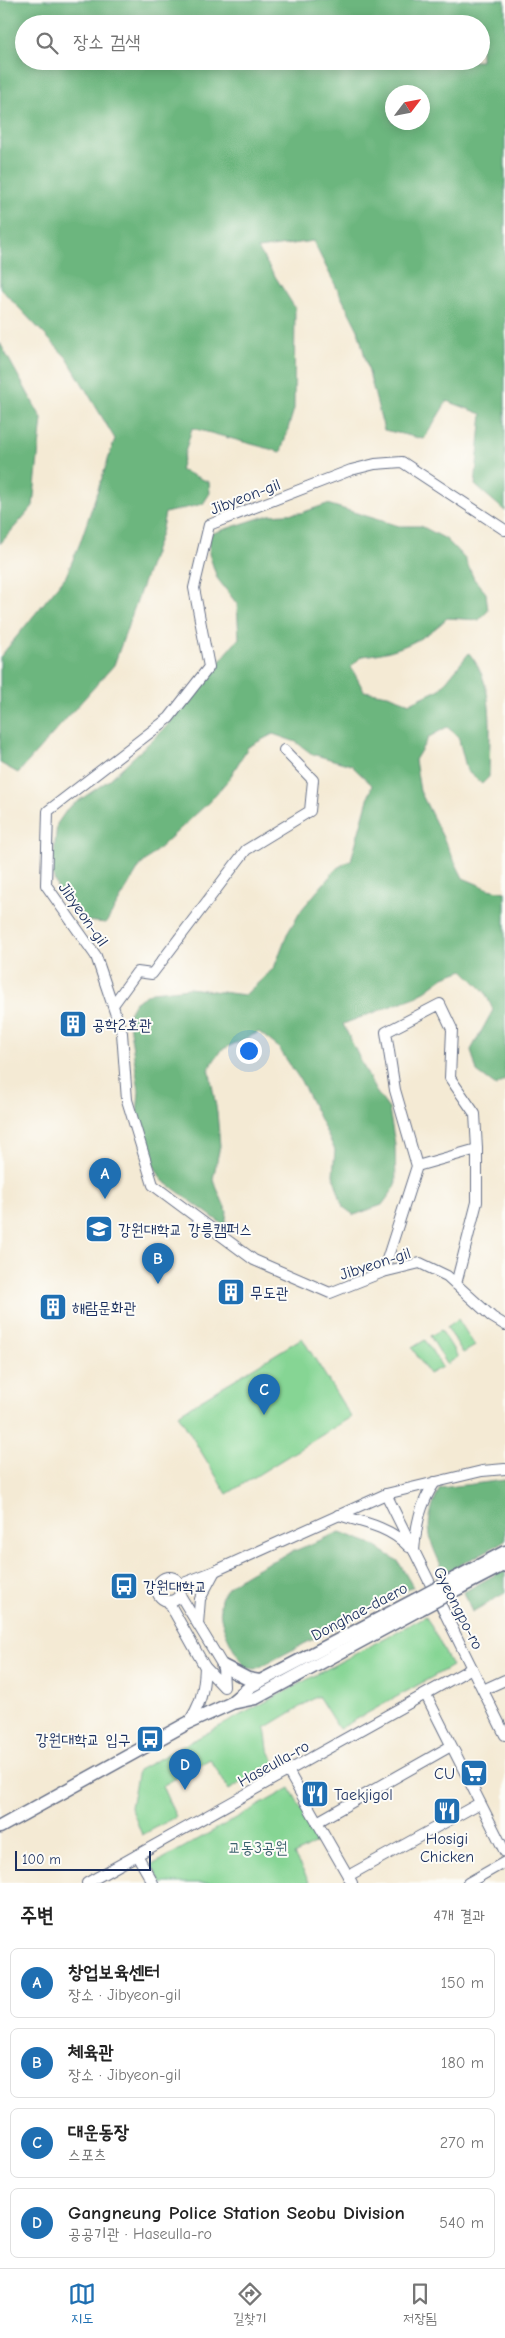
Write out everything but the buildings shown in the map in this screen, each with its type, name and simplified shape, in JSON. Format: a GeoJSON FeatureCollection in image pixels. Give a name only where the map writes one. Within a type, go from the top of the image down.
{"type":"FeatureCollection","features":[{"type":"Feature","properties":{"kind":"main road","name":"Donghae-daero"},"geometry":{"type":"LineString","coordinates":[[457,1584],[505,1552]]}},
{"type":"Feature","properties":{"kind":"main road","name":"Donghae-daero"},"geometry":{"type":"LineString","coordinates":[[232,1703],[259,1681],[457,1584],[505,1564]]}},
{"type":"Feature","properties":{"kind":"main road","name":"Donghae-daero"},"geometry":{"type":"LineString","coordinates":[[0,1827],[186,1724],[232,1703],[256,1698],[417,1605]]}},
{"type":"Feature","properties":{"kind":"main road"},"geometry":{"type":"LineString","coordinates":[[223,1666],[248,1679],[259,1681]]}},
{"type":"Feature","properties":{"kind":"street","name":"Jibyeon-gil"},"geometry":{"type":"LineString","coordinates":[[505,530],[402,462],[375,464],[352,470],[209,525],[194,588],[209,667],[169,718],[48,811],[46,884],[96,956],[122,1033],[127,1100],[153,1185],[254,1260],[330,1293],[383,1272],[420,1263],[447,1276],[492,1317],[505,1325]]}},
{"type":"Feature","properties":{"kind":"street"},"geometry":{"type":"LineString","coordinates":[[113,1006],[137,972],[152,974],[246,850],[310,811],[313,780],[284,750]]}},
{"type":"Feature","properties":{"kind":"street"},"geometry":{"type":"LineString","coordinates":[[383,1272],[418,1166],[395,1090],[386,1032],[440,1004],[452,1029],[450,1078],[475,1114],[478,1148],[477,1202],[456,1284]]}},
{"type":"Feature","properties":{"kind":"street"},"geometry":{"type":"LineString","coordinates":[[418,1166],[478,1148]]}},
{"type":"Feature","properties":{"kind":"street"},"geometry":{"type":"LineString","coordinates":[[180,1584],[386,1494],[482,1470],[505,1469]]}},
{"type":"Feature","properties":{"kind":"street"},"geometry":{"type":"LineString","coordinates":[[414,1552],[416,1523],[421,1507],[435,1482]]}},
{"type":"Feature","properties":{"kind":"street","name":"Gyeongpo-ro"},"geometry":{"type":"LineString","coordinates":[[386,1494],[505,1735]]}},
{"type":"Feature","properties":{"kind":"street"},"geometry":{"type":"LineString","coordinates":[[338,1515],[376,1526],[401,1539],[414,1552]]}},
{"type":"Feature","properties":{"kind":"street"},"geometry":{"type":"LineString","coordinates":[[198,1624],[200,1598],[215,1570]]}},
{"type":"Feature","properties":{"kind":"street"},"geometry":{"type":"LineString","coordinates":[[180,1595],[175,1600],[168,1601],[162,1599],[158,1593],[159,1583],[168,1577],[176,1578],[180,1584],[180,1595],[223,1666],[224,1687]]}},
{"type":"Feature","properties":{"kind":"street"},"geometry":{"type":"LineString","coordinates":[[168,1601],[206,1667],[224,1687],[232,1703]]}},
{"type":"Feature","properties":{"kind":"street"},"geometry":{"type":"LineString","coordinates":[[186,1724],[200,1704],[206,1667]]}},
{"type":"Feature","properties":{"kind":"street","name":"Haseulla-ro"},"geometry":{"type":"LineString","coordinates":[[87,1883],[472,1668]]}},
{"type":"Feature","properties":{"kind":"street"},"geometry":{"type":"LineString","coordinates":[[483,1690],[505,1680]]}},
{"type":"Feature","properties":{"kind":"street"},"geometry":{"type":"LineString","coordinates":[[426,1695],[505,1852]]}},
{"type":"Feature","properties":{"kind":"street"},"geometry":{"type":"LineString","coordinates":[[317,1822],[451,1746]]}},
{"type":"Feature","properties":{"kind":"street"},"geometry":{"type":"LineString","coordinates":[[288,1771],[350,1880],[480,1803]]}},
{"type":"Feature","properties":{"kind":"street"},"geometry":{"type":"LineString","coordinates":[[137,1855],[153,1883]]}},
{"type":"Feature","properties":{"kind":"street"},"geometry":{"type":"LineString","coordinates":[[468,1883],[505,1862]]}},
{"type":"Feature","properties":{"kind":"green space"},"geometry":{"type":"Polygon","coordinates":[[[0,0],[505,0],[505,511],[475,485],[482,414],[447,401],[424,439],[384,430],[358,330],[313,241],[258,249],[295,308],[294,409],[281,452],[192,428],[180,470],[209,482],[210,493],[203,504],[165,513],[161,533],[114,665],[18,773],[0,763],[0,657],[66,576],[80,543],[115,439],[67,358],[0,288],[0,0]]]}},
{"type":"Feature","properties":{"kind":"green space"},"geometry":{"type":"Polygon","coordinates":[[[0,343],[42,419],[33,506],[0,544],[0,343]]]}},
{"type":"Feature","properties":{"kind":"green space"},"geometry":{"type":"Polygon","coordinates":[[[327,504],[399,526],[421,526],[446,539],[465,559],[474,579],[486,593],[488,611],[479,620],[447,618],[429,633],[418,639],[397,649],[362,656],[351,667],[364,691],[388,695],[410,703],[440,689],[469,653],[478,666],[484,681],[490,712],[489,777],[482,784],[467,771],[458,736],[447,727],[429,737],[415,760],[420,791],[463,878],[489,889],[505,892],[505,1080],[496,1086],[477,1072],[471,1050],[493,1010],[485,992],[463,970],[444,977],[418,996],[343,1024],[375,1090],[389,1109],[395,1144],[396,1186],[382,1205],[354,1215],[343,1207],[333,1175],[335,1150],[301,1081],[278,1047],[259,1032],[221,1050],[209,1068],[217,1112],[220,1146],[213,1179],[227,1212],[225,1226],[162,1180],[152,1162],[137,1115],[139,1091],[128,1016],[135,1002],[152,992],[189,988],[245,995],[274,968],[287,934],[302,909],[337,868],[351,860],[372,785],[351,765],[312,754],[296,742],[273,734],[248,747],[229,779],[208,803],[140,866],[106,923],[86,921],[59,893],[52,873],[57,824],[68,808],[109,780],[165,728],[239,638],[237,604],[217,578],[209,554],[210,534],[269,515],[301,513],[327,504]]]}},
{"type":"Feature","properties":{"kind":"green space"},"geometry":{"type":"Polygon","coordinates":[[[458,1319],[475,1346],[463,1353],[447,1327],[458,1319]]]}},
{"type":"Feature","properties":{"kind":"green space"},"geometry":{"type":"Polygon","coordinates":[[[441,1330],[458,1357],[447,1364],[430,1336],[441,1330]]]}},
{"type":"Feature","properties":{"kind":"green space"},"geometry":{"type":"Polygon","coordinates":[[[302,1338],[351,1417],[227,1494],[178,1414],[302,1338]]]}},
{"type":"Feature","properties":{"kind":"green space"},"geometry":{"type":"Polygon","coordinates":[[[425,1340],[442,1367],[429,1374],[412,1348],[425,1340]]]}},
{"type":"Feature","properties":{"kind":"green space"},"geometry":{"type":"Polygon","coordinates":[[[505,1480],[505,1541],[445,1573],[434,1550],[429,1531],[431,1512],[440,1488],[505,1480]]]}},
{"type":"Feature","properties":{"kind":"green space"},"geometry":{"type":"Polygon","coordinates":[[[340,1532],[370,1543],[398,1561],[413,1587],[256,1669],[245,1668],[230,1642],[222,1622],[220,1603],[223,1594],[230,1585],[259,1568],[340,1532]]]}},
{"type":"Feature","properties":{"kind":"green space"},"geometry":{"type":"Polygon","coordinates":[[[505,1569],[505,1593],[472,1612],[464,1592],[505,1569]]]}},
{"type":"Feature","properties":{"kind":"green space"},"geometry":{"type":"Polygon","coordinates":[[[426,1616],[452,1666],[339,1729],[318,1696],[265,1728],[268,1749],[275,1762],[229,1790],[210,1759],[162,1786],[176,1817],[142,1835],[131,1807],[138,1770],[426,1616]]]}},
{"type":"Feature","properties":{"kind":"green space","name":"교동3공원"},"geometry":{"type":"Polygon","coordinates":[[[290,1788],[319,1841],[294,1855],[310,1883],[161,1883],[152,1865],[290,1788]]]}},
{"type":"Feature","properties":{"kind":"place","name":"공학2호관"},"geometry":{"type":"Point","coordinates":[73,1024]}},
{"type":"Feature","properties":{"kind":"place","name":"창업보육센터"},"geometry":{"type":"Point","coordinates":[105,1199]}},
{"type":"Feature","properties":{"kind":"place","name":"강원대학교 강릉캠퍼스"},"geometry":{"type":"Point","coordinates":[99,1229]}},
{"type":"Feature","properties":{"kind":"place","name":"체육관"},"geometry":{"type":"Point","coordinates":[158,1284]}},
{"type":"Feature","properties":{"kind":"place","name":"무도관"},"geometry":{"type":"Point","coordinates":[231,1292]}},
{"type":"Feature","properties":{"kind":"place","name":"해람문화관"},"geometry":{"type":"Point","coordinates":[53,1307]}},
{"type":"Feature","properties":{"kind":"place","name":"대운동장"},"geometry":{"type":"Point","coordinates":[264,1415]}},
{"type":"Feature","properties":{"kind":"place","name":"강원대학교"},"geometry":{"type":"Point","coordinates":[124,1586]}},
{"type":"Feature","properties":{"kind":"place","name":"강원대학교 입구"},"geometry":{"type":"Point","coordinates":[150,1739]}},
{"type":"Feature","properties":{"kind":"place","name":"CU"},"geometry":{"type":"Point","coordinates":[474,1773]}},
{"type":"Feature","properties":{"kind":"place","name":"Gangneung Police Station Seobu Division"},"geometry":{"type":"Point","coordinates":[185,1790]}},
{"type":"Feature","properties":{"kind":"place","name":"Taekjigol"},"geometry":{"type":"Point","coordinates":[315,1794]}},
{"type":"Feature","properties":{"kind":"place","name":"Hosigi Chicken"},"geometry":{"type":"Point","coordinates":[447,1811]}}]}
